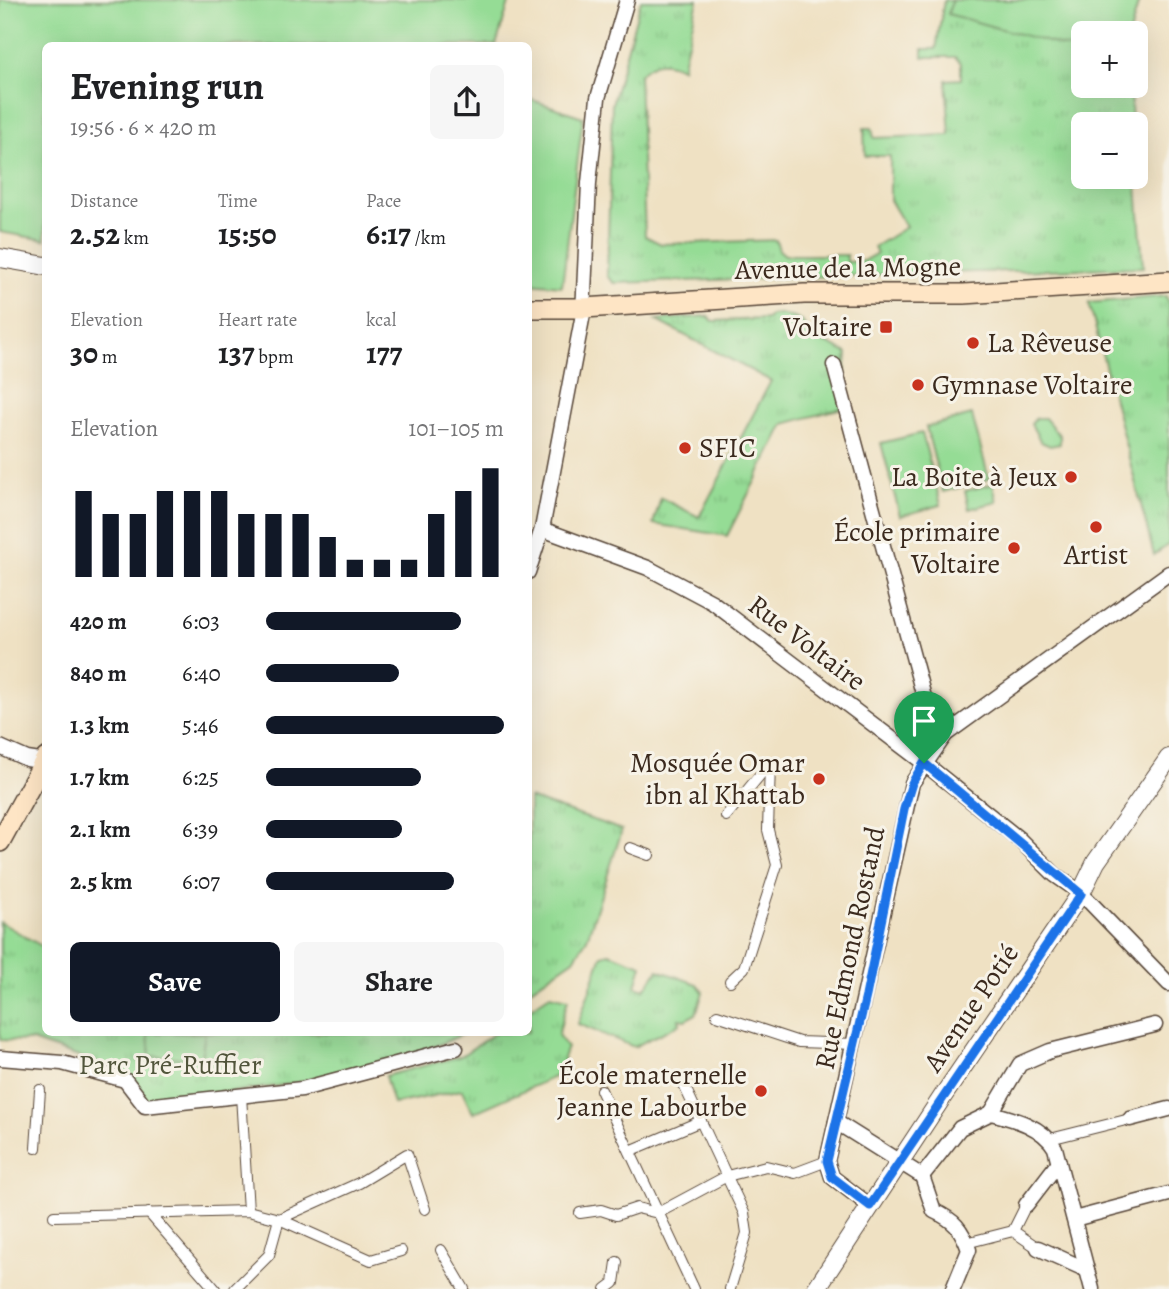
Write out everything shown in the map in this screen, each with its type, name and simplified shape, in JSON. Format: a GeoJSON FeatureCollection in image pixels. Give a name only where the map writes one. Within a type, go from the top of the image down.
{"type":"FeatureCollection","features":[{"type":"Feature","properties":{"kind":"main road","name":"Avenue de la Mogne"},"geometry":{"type":"LineString","coordinates":[[532,308],[584,308],[777,295],[964,294],[1169,281]]}},
{"type":"Feature","properties":{"kind":"main road"},"geometry":{"type":"LineString","coordinates":[[0,842],[42,765]]}},
{"type":"Feature","properties":{"kind":"street"},"geometry":{"type":"LineString","coordinates":[[532,560],[542,529],[584,308],[589,183],[598,98],[627,0]]}},
{"type":"Feature","properties":{"kind":"street"},"geometry":{"type":"LineString","coordinates":[[0,258],[42,265]]}},
{"type":"Feature","properties":{"kind":"street"},"geometry":{"type":"LineString","coordinates":[[834,365],[928,712],[946,734]]}},
{"type":"Feature","properties":{"kind":"street","name":"Rue Voltaire"},"geometry":{"type":"LineString","coordinates":[[542,529],[683,584],[712,602],[924,763],[1081,894],[1169,984]]}},
{"type":"Feature","properties":{"kind":"street","name":"Rue Edmond Rostand"},"geometry":{"type":"LineString","coordinates":[[827,1161],[855,1044],[904,809],[912,783],[946,734],[1169,573]]}},
{"type":"Feature","properties":{"kind":"street"},"geometry":{"type":"LineString","coordinates":[[0,747],[42,759]]}},
{"type":"Feature","properties":{"kind":"street","name":"Avenue Potié"},"geometry":{"type":"LineString","coordinates":[[816,1289],[1081,894],[1096,862],[1169,758]]}},
{"type":"Feature","properties":{"kind":"street"},"geometry":{"type":"LineString","coordinates":[[726,817],[769,764],[768,830],[777,865],[744,968],[730,981]]}},
{"type":"Feature","properties":{"kind":"street"},"geometry":{"type":"LineString","coordinates":[[630,848],[649,855]]}},
{"type":"Feature","properties":{"kind":"street"},"geometry":{"type":"LineString","coordinates":[[717,1015],[799,1042],[855,1044]]}},
{"type":"Feature","properties":{"kind":"street"},"geometry":{"type":"LineString","coordinates":[[922,1176],[960,1128],[991,1113],[1020,1064],[1050,1051],[1155,1025]]}},
{"type":"Feature","properties":{"kind":"street"},"geometry":{"type":"LineString","coordinates":[[0,1058],[62,1063],[125,1080],[145,1106],[302,1088],[456,1048]]}},
{"type":"Feature","properties":{"kind":"street"},"geometry":{"type":"LineString","coordinates":[[681,1079],[744,1213],[747,1233],[730,1289]]}},
{"type":"Feature","properties":{"kind":"street"},"geometry":{"type":"LineString","coordinates":[[36,1149],[40,1090]]}},
{"type":"Feature","properties":{"kind":"street"},"geometry":{"type":"LineString","coordinates":[[601,1090],[694,1289]]}},
{"type":"Feature","properties":{"kind":"street"},"geometry":{"type":"LineString","coordinates":[[242,1095],[248,1211]]}},
{"type":"Feature","properties":{"kind":"street"},"geometry":{"type":"LineString","coordinates":[[1051,1139],[1169,1109]]}},
{"type":"Feature","properties":{"kind":"street"},"geometry":{"type":"LineString","coordinates":[[991,1113],[1020,1120],[1051,1139],[1093,1289]]}},
{"type":"Feature","properties":{"kind":"street"},"geometry":{"type":"LineString","coordinates":[[630,1151],[701,1121]]}},
{"type":"Feature","properties":{"kind":"street"},"geometry":{"type":"LineString","coordinates":[[836,1122],[922,1176],[934,1211],[949,1217],[961,1229],[967,1243],[966,1261],[953,1289]]}},
{"type":"Feature","properties":{"kind":"street"},"geometry":{"type":"LineString","coordinates":[[279,1219],[359,1183],[407,1154],[425,1209]]}},
{"type":"Feature","properties":{"kind":"street"},"geometry":{"type":"LineString","coordinates":[[580,1213],[601,1210],[616,1215],[637,1208],[658,1213],[727,1176],[766,1166],[795,1173],[827,1161],[832,1177],[870,1206]]}},
{"type":"Feature","properties":{"kind":"street"},"geometry":{"type":"LineString","coordinates":[[967,1243],[1013,1231],[1027,1205],[1059,1162]]}},
{"type":"Feature","properties":{"kind":"street"},"geometry":{"type":"LineString","coordinates":[[1074,1219],[1169,1194]]}},
{"type":"Feature","properties":{"kind":"street"},"geometry":{"type":"LineString","coordinates":[[54,1216],[248,1211],[279,1219],[370,1260],[401,1251]]}},
{"type":"Feature","properties":{"kind":"street"},"geometry":{"type":"LineString","coordinates":[[149,1213],[215,1289]]}},
{"type":"Feature","properties":{"kind":"street"},"geometry":{"type":"LineString","coordinates":[[235,1289],[269,1255],[279,1219]]}},
{"type":"Feature","properties":{"kind":"street"},"geometry":{"type":"LineString","coordinates":[[1013,1231],[1038,1248],[1087,1270]]}},
{"type":"Feature","properties":{"kind":"street"},"geometry":{"type":"LineString","coordinates":[[441,1250],[464,1289]]}},
{"type":"Feature","properties":{"kind":"street"},"geometry":{"type":"LineString","coordinates":[[606,1289],[614,1283],[617,1262]]}},
{"type":"Feature","properties":{"kind":"green space"},"geometry":{"type":"Polygon","coordinates":[[[0,0],[510,0],[497,42],[42,42],[42,239],[0,232],[0,0]]]}},
{"type":"Feature","properties":{"kind":"green space"},"geometry":{"type":"Polygon","coordinates":[[[641,0],[698,0],[682,68],[659,63],[649,66],[639,75],[645,236],[661,244],[776,240],[779,250],[785,255],[847,255],[847,262],[863,261],[877,253],[874,247],[906,227],[890,200],[890,156],[865,156],[864,128],[872,128],[874,138],[950,135],[946,80],[961,79],[961,63],[955,57],[923,57],[923,49],[936,49],[944,0],[1139,0],[1133,21],[1071,21],[1071,98],[1131,98],[1131,112],[1071,112],[1071,189],[1137,189],[1143,267],[614,283],[607,276],[612,104],[641,0]]]}},
{"type":"Feature","properties":{"kind":"green space"},"geometry":{"type":"Polygon","coordinates":[[[952,0],[1139,0],[1133,21],[1071,21],[1071,49],[948,14],[952,0]]]}},
{"type":"Feature","properties":{"kind":"green space"},"geometry":{"type":"Polygon","coordinates":[[[532,100],[583,117],[562,286],[532,283],[532,100]]]}},
{"type":"Feature","properties":{"kind":"green space"},"geometry":{"type":"Polygon","coordinates":[[[1166,296],[1169,306],[1169,544],[1154,555],[1089,303],[1166,296]]]}},
{"type":"Feature","properties":{"kind":"green space"},"geometry":{"type":"Polygon","coordinates":[[[780,314],[801,320],[813,336],[847,353],[842,408],[784,424],[727,536],[653,524],[661,498],[699,517],[771,381],[656,320],[708,316],[713,321],[767,319],[771,315],[780,314]]]}},
{"type":"Feature","properties":{"kind":"green space"},"geometry":{"type":"Polygon","coordinates":[[[972,415],[989,479],[943,492],[926,427],[972,415]]]}},
{"type":"Feature","properties":{"kind":"green space"},"geometry":{"type":"Polygon","coordinates":[[[1036,418],[1045,418],[1060,436],[1060,444],[1050,446],[1041,442],[1031,424],[1036,418]]]}},
{"type":"Feature","properties":{"kind":"green space"},"geometry":{"type":"Polygon","coordinates":[[[922,433],[941,505],[900,516],[881,443],[922,433]]]}},
{"type":"Feature","properties":{"kind":"green space"},"geometry":{"type":"Polygon","coordinates":[[[993,484],[997,502],[969,509],[965,491],[993,484]]]}},
{"type":"Feature","properties":{"kind":"green space"},"geometry":{"type":"Polygon","coordinates":[[[532,799],[622,830],[587,939],[574,959],[532,988],[532,799]]]}},
{"type":"Feature","properties":{"kind":"green space","name":"Parc Pré-Ruffier"},"geometry":{"type":"Polygon","coordinates":[[[0,922],[42,946],[42,1036],[458,1036],[389,1062],[310,1081],[148,1102],[129,1074],[32,1041],[0,1040],[0,922]]]}},
{"type":"Feature","properties":{"kind":"green space"},"geometry":{"type":"Polygon","coordinates":[[[609,953],[642,965],[636,986],[645,989],[658,970],[697,984],[703,992],[696,1014],[685,1020],[679,1019],[680,1024],[634,1047],[578,1024],[602,955],[609,953]]]}},
{"type":"Feature","properties":{"kind":"green space"},"geometry":{"type":"Polygon","coordinates":[[[550,995],[568,999],[558,1035],[567,1047],[563,1058],[568,1071],[473,1113],[462,1090],[393,1104],[385,1076],[461,1056],[491,1036],[532,1036],[532,1007],[550,995]]]}},
{"type":"Feature","properties":{"kind":"green space"},"geometry":{"type":"Polygon","coordinates":[[[148,1036],[205,1036],[201,1059],[150,1056],[148,1036]]]}},
{"type":"Feature","properties":{"kind":"place","name":"Voltaire"},"geometry":{"type":"Point","coordinates":[886,327]}},
{"type":"Feature","properties":{"kind":"place","name":"La Rêveuse"},"geometry":{"type":"Point","coordinates":[973,343]}},
{"type":"Feature","properties":{"kind":"place","name":"Gymnase Voltaire"},"geometry":{"type":"Point","coordinates":[918,385]}},
{"type":"Feature","properties":{"kind":"place","name":"SFIC"},"geometry":{"type":"Point","coordinates":[685,448]}},
{"type":"Feature","properties":{"kind":"place","name":"La Boite à Jeux"},"geometry":{"type":"Point","coordinates":[1071,477]}},
{"type":"Feature","properties":{"kind":"place","name":"Artist"},"geometry":{"type":"Point","coordinates":[1096,527]}},
{"type":"Feature","properties":{"kind":"place","name":"École primaire Voltaire"},"geometry":{"type":"Point","coordinates":[1014,548]}},
{"type":"Feature","properties":{"kind":"place","name":"Mosquée Omar ibn al Khattab"},"geometry":{"type":"Point","coordinates":[819,779]}},
{"type":"Feature","properties":{"kind":"place","name":"École maternelle Jeanne Labourbe"},"geometry":{"type":"Point","coordinates":[761,1091]}},
{"type":"Feature","properties":{"kind":"route"},"geometry":{"type":"LineString","coordinates":[[924,763],[1019,839],[1055,875],[1081,894],[870,1206],[832,1177],[827,1161],[866,996],[904,809],[912,783],[924,763]]}}]}
